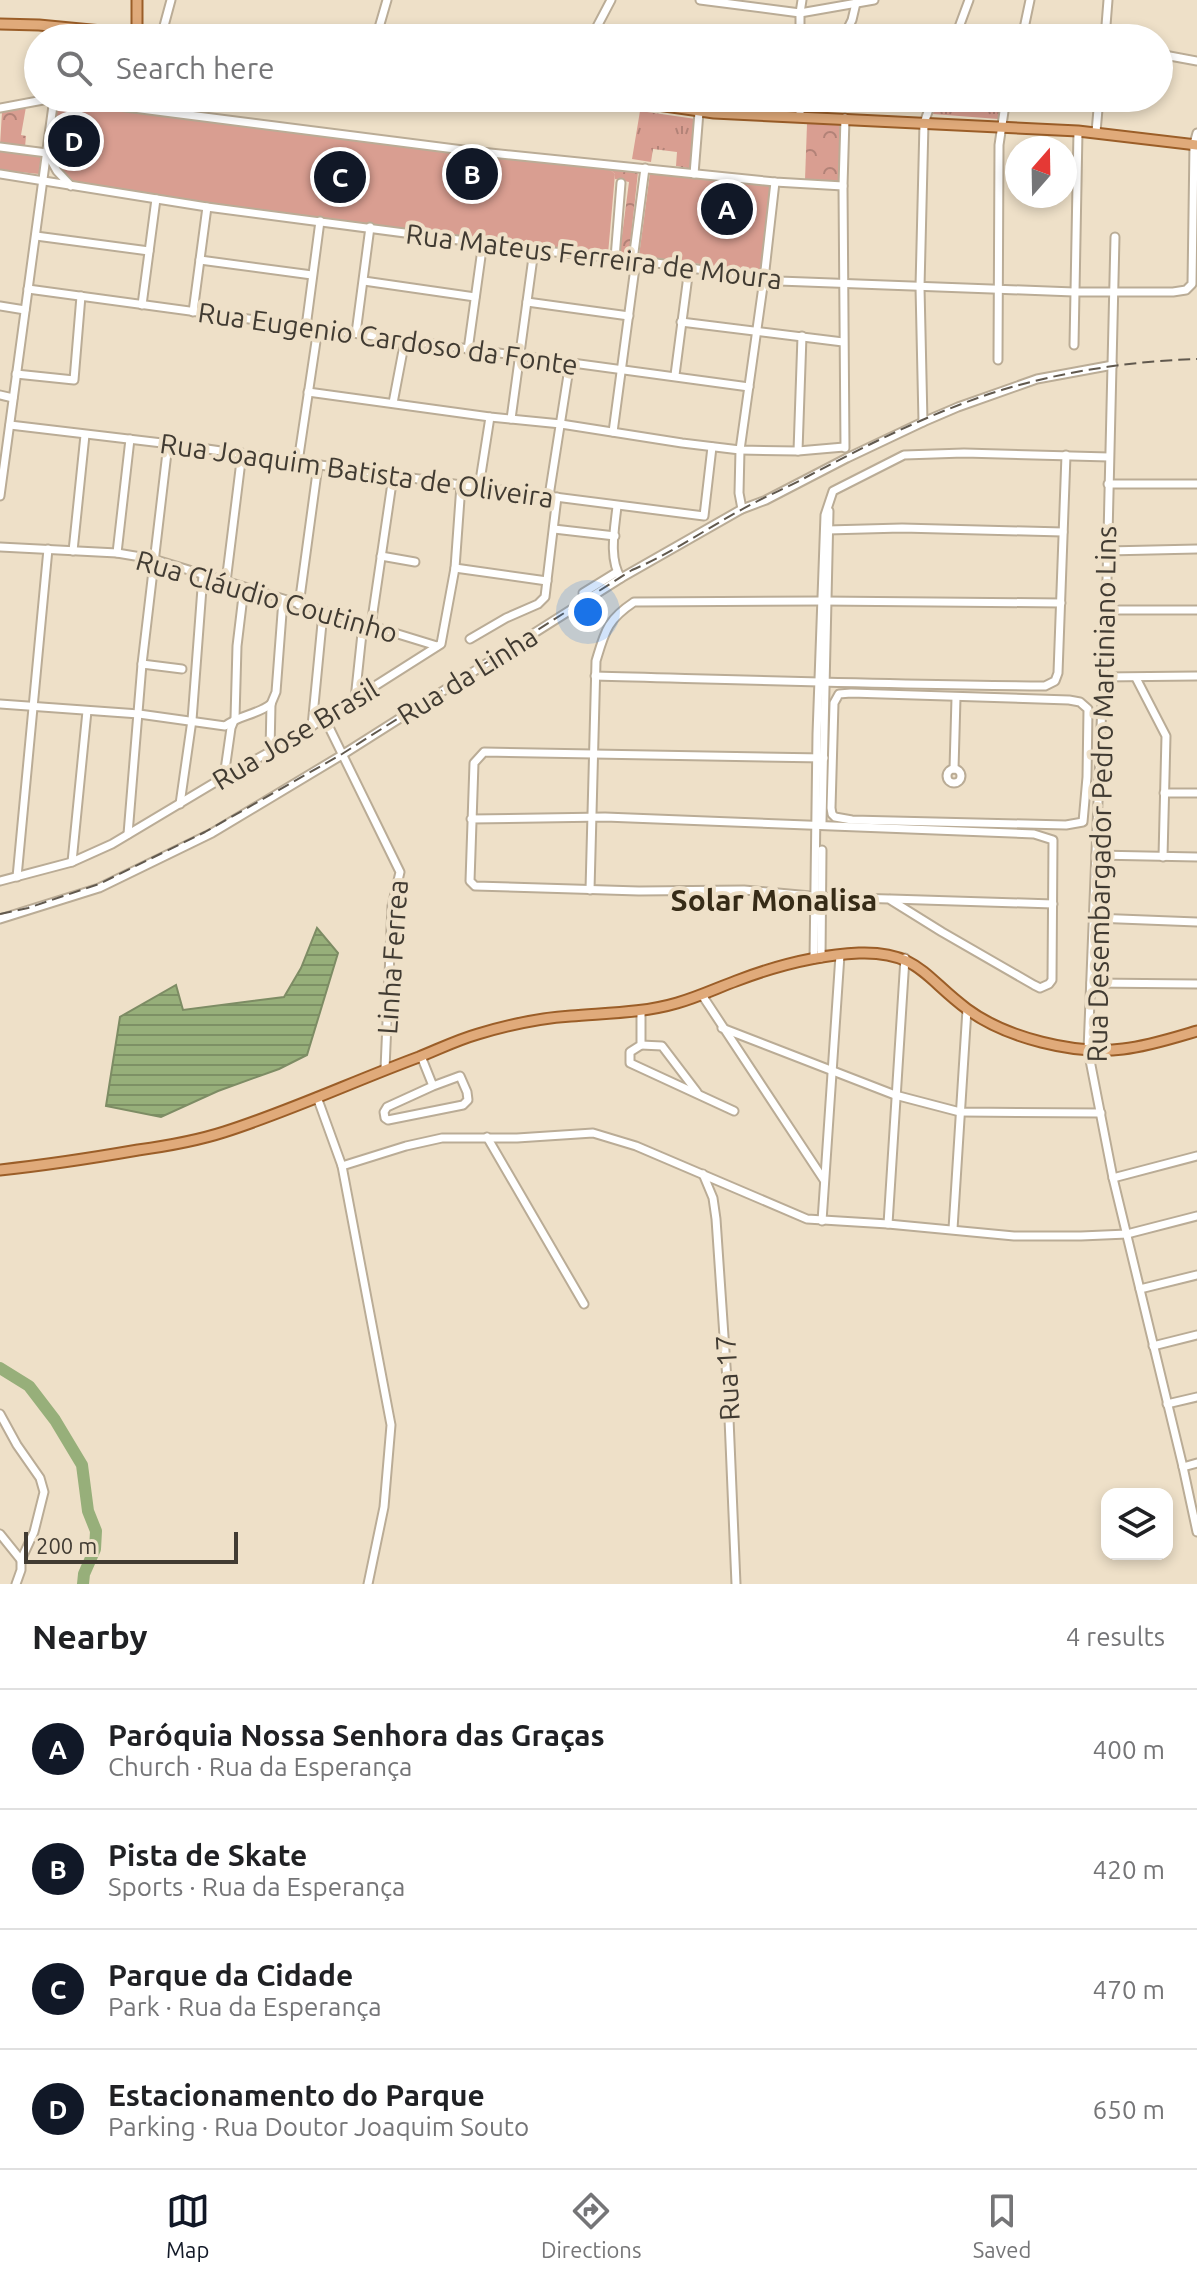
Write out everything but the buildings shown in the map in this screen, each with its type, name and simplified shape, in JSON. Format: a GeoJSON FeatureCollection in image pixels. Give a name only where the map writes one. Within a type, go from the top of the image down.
{"type":"FeatureCollection","features":[{"type":"Feature","properties":{"kind":"main road"},"geometry":{"type":"LineString","coordinates":[[137,0],[137,24]]}},
{"type":"Feature","properties":{"kind":"main road"},"geometry":{"type":"LineString","coordinates":[[0,24],[24,27]]}},
{"type":"Feature","properties":{"kind":"main road"},"geometry":{"type":"LineString","coordinates":[[699,112],[1096,132],[1196,144]]}},
{"type":"Feature","properties":{"kind":"main road"},"geometry":{"type":"LineString","coordinates":[[0,1170],[202,1139],[464,1038],[565,1016],[676,1004],[766,971],[840,955],[885,954],[905,958],[967,1009],[997,1026],[1028,1038],[1088,1050],[1113,1050],[1152,1044],[1197,1031]]}},
{"type":"Feature","properties":{"kind":"street"},"geometry":{"type":"LineString","coordinates":[[165,24],[171,0]]}},
{"type":"Feature","properties":{"kind":"street"},"geometry":{"type":"LineString","coordinates":[[380,24],[387,0]]}},
{"type":"Feature","properties":{"kind":"street"},"geometry":{"type":"LineString","coordinates":[[598,24],[611,0]]}},
{"type":"Feature","properties":{"kind":"street"},"geometry":{"type":"LineString","coordinates":[[700,0],[800,13],[874,0]]}},
{"type":"Feature","properties":{"kind":"street"},"geometry":{"type":"LineString","coordinates":[[800,24],[802,0]]}},
{"type":"Feature","properties":{"kind":"street"},"geometry":{"type":"LineString","coordinates":[[960,24],[969,0]]}},
{"type":"Feature","properties":{"kind":"street"},"geometry":{"type":"LineString","coordinates":[[1025,24],[1030,0]]}},
{"type":"Feature","properties":{"kind":"street"},"geometry":{"type":"LineString","coordinates":[[1106,24],[1108,0]]}},
{"type":"Feature","properties":{"kind":"street"},"geometry":{"type":"LineString","coordinates":[[850,24],[856,3]]}},
{"type":"Feature","properties":{"kind":"street"},"geometry":{"type":"LineString","coordinates":[[1173,57],[1197,61]]}},
{"type":"Feature","properties":{"kind":"street"},"geometry":{"type":"LineString","coordinates":[[0,108],[24,104]]}},
{"type":"Feature","properties":{"kind":"street"},"geometry":{"type":"LineString","coordinates":[[0,496],[4,444],[10,425],[52,112]]}},
{"type":"Feature","properties":{"kind":"street"},"geometry":{"type":"LineString","coordinates":[[164,112],[471,151],[843,186]]}},
{"type":"Feature","properties":{"kind":"street"},"geometry":{"type":"LineString","coordinates":[[694,174],[699,112]]}},
{"type":"Feature","properties":{"kind":"street"},"geometry":{"type":"LineString","coordinates":[[800,112],[800,117]]}},
{"type":"Feature","properties":{"kind":"street"},"geometry":{"type":"LineString","coordinates":[[923,422],[920,287],[924,123],[928,112]]}},
{"type":"Feature","properties":{"kind":"street"},"geometry":{"type":"LineString","coordinates":[[998,360],[1004,112]]}},
{"type":"Feature","properties":{"kind":"street"},"geometry":{"type":"LineString","coordinates":[[1096,132],[1098,112]]}},
{"type":"Feature","properties":{"kind":"street"},"geometry":{"type":"LineString","coordinates":[[845,118],[843,342],[844,447],[847,458]]}},
{"type":"Feature","properties":{"kind":"street"},"geometry":{"type":"LineString","coordinates":[[1074,345],[1078,131]]}},
{"type":"Feature","properties":{"kind":"street"},"geometry":{"type":"LineString","coordinates":[[1196,144],[1197,133]]}},
{"type":"Feature","properties":{"kind":"street","name":"Rua Mateus Ferreira de Moura"},"geometry":{"type":"LineString","coordinates":[[0,174],[207,207],[764,279],[844,285],[1115,293],[1182,291],[1191,287],[1196,144]]}},
{"type":"Feature","properties":{"kind":"street"},"geometry":{"type":"LineString","coordinates":[[0,147],[47,153]]}},
{"type":"Feature","properties":{"kind":"street"},"geometry":{"type":"LineString","coordinates":[[47,153],[57,171],[71,186]]}},
{"type":"Feature","properties":{"kind":"street"},"geometry":{"type":"LineString","coordinates":[[613,432],[645,168]]}},
{"type":"Feature","properties":{"kind":"street"},"geometry":{"type":"LineString","coordinates":[[742,509],[739,493],[740,450],[775,182]]}},
{"type":"Feature","properties":{"kind":"street"},"geometry":{"type":"LineString","coordinates":[[615,258],[621,183]]}},
{"type":"Feature","properties":{"kind":"street"},"geometry":{"type":"LineString","coordinates":[[142,305],[156,199]]}},
{"type":"Feature","properties":{"kind":"street"},"geometry":{"type":"LineString","coordinates":[[193,312],[207,207]]}},
{"type":"Feature","properties":{"kind":"street"},"geometry":{"type":"LineString","coordinates":[[306,327],[320,221]]}},
{"type":"Feature","properties":{"kind":"street"},"geometry":{"type":"LineString","coordinates":[[356,333],[370,227]]}},
{"type":"Feature","properties":{"kind":"street"},"geometry":{"type":"LineString","coordinates":[[36,236],[149,251]]}},
{"type":"Feature","properties":{"kind":"street","name":"Rua Desembargador Pedro Martiniano Lins"},"geometry":{"type":"LineString","coordinates":[[1115,237],[1106,610],[1088,1050],[1113,1178],[1196,1517],[1197,1532]]}},
{"type":"Feature","properties":{"kind":"street"},"geometry":{"type":"LineString","coordinates":[[468,350],[483,242]]}},
{"type":"Feature","properties":{"kind":"street"},"geometry":{"type":"LineString","coordinates":[[511,419],[534,250]]}},
{"type":"Feature","properties":{"kind":"street"},"geometry":{"type":"LineString","coordinates":[[200,260],[312,275]]}},
{"type":"Feature","properties":{"kind":"street"},"geometry":{"type":"LineString","coordinates":[[675,375],[689,268]]}},
{"type":"Feature","properties":{"kind":"street"},"geometry":{"type":"LineString","coordinates":[[364,281],[475,297]]}},
{"type":"Feature","properties":{"kind":"street","name":"Rua Eugenio Cardoso da Fonte"},"geometry":{"type":"LineString","coordinates":[[28,289],[749,387]]}},
{"type":"Feature","properties":{"kind":"street"},"geometry":{"type":"LineString","coordinates":[[16,374],[72,381],[75,378],[81,296]]}},
{"type":"Feature","properties":{"kind":"street"},"geometry":{"type":"LineString","coordinates":[[527,302],[629,316]]}},
{"type":"Feature","properties":{"kind":"street"},"geometry":{"type":"LineString","coordinates":[[0,306],[25,310]]}},
{"type":"Feature","properties":{"kind":"street"},"geometry":{"type":"LineString","coordinates":[[681,322],[843,342]]}},
{"type":"Feature","properties":{"kind":"street"},"geometry":{"type":"LineString","coordinates":[[298,462],[318,328]]}},
{"type":"Feature","properties":{"kind":"street"},"geometry":{"type":"LineString","coordinates":[[798,451],[802,336]]}},
{"type":"Feature","properties":{"kind":"street"},"geometry":{"type":"LineString","coordinates":[[393,403],[405,340]]}},
{"type":"Feature","properties":{"kind":"street"},"geometry":{"type":"LineString","coordinates":[[470,639],[543,600],[546,593],[554,529],[553,497],[570,362]]}},
{"type":"Feature","properties":{"kind":"street","name":"Rua da Linha"},"geometry":{"type":"LineString","coordinates":[[0,919],[99,888],[212,833],[342,755],[619,575],[742,509],[923,422],[1037,379],[1113,365]]}},
{"type":"Feature","properties":{"kind":"street"},"geometry":{"type":"LineString","coordinates":[[308,392],[740,450],[798,451],[844,447]]}},
{"type":"Feature","properties":{"kind":"street"},"geometry":{"type":"LineString","coordinates":[[0,395],[13,398]]}},
{"type":"Feature","properties":{"kind":"street"},"geometry":{"type":"LineString","coordinates":[[479,487],[490,417]]}},
{"type":"Feature","properties":{"kind":"street","name":"Rua Joaquim Batista de Oliveira"},"geometry":{"type":"LineString","coordinates":[[10,425],[242,453],[704,516],[712,447]]}},
{"type":"Feature","properties":{"kind":"street"},"geometry":{"type":"LineString","coordinates":[[73,551],[85,435]]}},
{"type":"Feature","properties":{"kind":"street"},"geometry":{"type":"LineString","coordinates":[[117,553],[130,439]]}},
{"type":"Feature","properties":{"kind":"street"},"geometry":{"type":"LineString","coordinates":[[128,834],[142,664],[168,444]]}},
{"type":"Feature","properties":{"kind":"street"},"geometry":{"type":"LineString","coordinates":[[226,582],[242,453]]}},
{"type":"Feature","properties":{"kind":"street"},"geometry":{"type":"LineString","coordinates":[[818,958],[822,682],[828,505],[833,491],[904,455],[964,453],[1109,457]]}},
{"type":"Feature","properties":{"kind":"street"},"geometry":{"type":"LineString","coordinates":[[595,676],[884,685],[1045,686],[1055,681],[1058,673],[1066,455]]}},
{"type":"Feature","properties":{"kind":"street"},"geometry":{"type":"LineString","coordinates":[[299,605],[318,465]]}},
{"type":"Feature","properties":{"kind":"street"},"geometry":{"type":"LineString","coordinates":[[355,699],[393,476]]}},
{"type":"Feature","properties":{"kind":"street"},"geometry":{"type":"LineString","coordinates":[[1108,484],[1197,484]]}},
{"type":"Feature","properties":{"kind":"street"},"geometry":{"type":"LineString","coordinates":[[437,646],[443,641],[455,568],[461,485]]}},
{"type":"Feature","properties":{"kind":"street"},"geometry":{"type":"LineString","coordinates":[[583,593],[619,575],[615,536],[617,506]]}},
{"type":"Feature","properties":{"kind":"street"},"geometry":{"type":"LineString","coordinates":[[827,530],[902,528],[1063,532]]}},
{"type":"Feature","properties":{"kind":"street"},"geometry":{"type":"LineString","coordinates":[[554,529],[615,536]]}},
{"type":"Feature","properties":{"kind":"street","name":"Rua Cláudio Coutinho"},"geometry":{"type":"LineString","coordinates":[[0,547],[117,553],[153,559],[437,646]]}},
{"type":"Feature","properties":{"kind":"street"},"geometry":{"type":"LineString","coordinates":[[17,877],[48,549]]}},
{"type":"Feature","properties":{"kind":"street"},"geometry":{"type":"LineString","coordinates":[[1107,551],[1197,549]]}},
{"type":"Feature","properties":{"kind":"street"},"geometry":{"type":"LineString","coordinates":[[381,556],[415,562]]}},
{"type":"Feature","properties":{"kind":"street"},"geometry":{"type":"LineString","coordinates":[[455,568],[547,581]]}},
{"type":"Feature","properties":{"kind":"street"},"geometry":{"type":"LineString","coordinates":[[180,804],[192,720],[203,575]]}},
{"type":"Feature","properties":{"kind":"street"},"geometry":{"type":"LineString","coordinates":[[224,777],[235,718],[237,646],[244,588]]}},
{"type":"Feature","properties":{"kind":"street"},"geometry":{"type":"LineString","coordinates":[[270,751],[271,704],[276,692],[283,600]]}},
{"type":"Feature","properties":{"kind":"street"},"geometry":{"type":"LineString","coordinates":[[590,890],[596,661],[605,630],[619,612],[634,602],[1061,603]]}},
{"type":"Feature","properties":{"kind":"street"},"geometry":{"type":"LineString","coordinates":[[1106,610],[1197,610]]}},
{"type":"Feature","properties":{"kind":"street"},"geometry":{"type":"LineString","coordinates":[[312,726],[323,613]]}},
{"type":"Feature","properties":{"kind":"street","name":"Rua Jose Brasil"},"geometry":{"type":"LineString","coordinates":[[0,881],[72,862],[128,834],[325,719],[437,646]]}},
{"type":"Feature","properties":{"kind":"street"},"geometry":{"type":"LineString","coordinates":[[142,664],[182,669]]}},
{"type":"Feature","properties":{"kind":"street"},"geometry":{"type":"LineString","coordinates":[[1102,677],[1197,676]]}},
{"type":"Feature","properties":{"kind":"street"},"geometry":{"type":"LineString","coordinates":[[1136,678],[1165,733],[1163,857]]}},
{"type":"Feature","properties":{"kind":"street"},"geometry":{"type":"LineString","coordinates":[[838,695],[956,698],[1069,700],[1082,703],[1087,708],[1087,777],[1084,816],[1080,824],[865,820],[840,819],[832,815],[833,711],[838,695]]}},
{"type":"Feature","properties":{"kind":"street"},"geometry":{"type":"LineString","coordinates":[[954,769],[956,698]]}},
{"type":"Feature","properties":{"kind":"street"},"geometry":{"type":"LineString","coordinates":[[0,704],[139,714],[225,726],[235,718],[265,709],[271,704]]}},
{"type":"Feature","properties":{"kind":"street"},"geometry":{"type":"LineString","coordinates":[[72,862],[87,711]]}},
{"type":"Feature","properties":{"kind":"street","name":"Linha Ferrea"},"geometry":{"type":"LineString","coordinates":[[325,719],[400,872],[392,906],[385,1069]]}},
{"type":"Feature","properties":{"kind":"street"},"geometry":{"type":"LineString","coordinates":[[820,758],[484,752],[474,763],[470,881],[475,886],[744,890],[819,896],[1053,904]]}},
{"type":"Feature","properties":{"kind":"street"},"geometry":{"type":"LineString","coordinates":[[1087,777],[1099,776]]}},
{"type":"Feature","properties":{"kind":"street"},"geometry":{"type":"LineString","coordinates":[[1164,793],[1197,793]]}},
{"type":"Feature","properties":{"kind":"street"},"geometry":{"type":"LineString","coordinates":[[471,819],[688,819],[1034,834],[1053,840],[1052,980],[1040,988],[889,899]]}},
{"type":"Feature","properties":{"kind":"street"},"geometry":{"type":"LineString","coordinates":[[1096,855],[1197,857]]}},
{"type":"Feature","properties":{"kind":"street"},"geometry":{"type":"LineString","coordinates":[[1094,918],[1197,922]]}},
{"type":"Feature","properties":{"kind":"street"},"geometry":{"type":"LineString","coordinates":[[822,1221],[840,955]]}},
{"type":"Feature","properties":{"kind":"street"},"geometry":{"type":"LineString","coordinates":[[888,1224],[905,958]]}},
{"type":"Feature","properties":{"kind":"street"},"geometry":{"type":"LineString","coordinates":[[1091,983],[1197,984]]}},
{"type":"Feature","properties":{"kind":"street"},"geometry":{"type":"LineString","coordinates":[[702,995],[824,1181]]}},
{"type":"Feature","properties":{"kind":"street"},"geometry":{"type":"LineString","coordinates":[[953,1229],[967,1009]]}},
{"type":"Feature","properties":{"kind":"street"},"geometry":{"type":"LineString","coordinates":[[641,1010],[641,1045]]}},
{"type":"Feature","properties":{"kind":"street"},"geometry":{"type":"LineString","coordinates":[[722,1028],[895,1095],[960,1112],[1101,1113]]}},
{"type":"Feature","properties":{"kind":"street"},"geometry":{"type":"LineString","coordinates":[[699,1094],[662,1046],[641,1045],[630,1052],[633,1065],[734,1111]]}},
{"type":"Feature","properties":{"kind":"street"},"geometry":{"type":"LineString","coordinates":[[421,1056],[433,1086]]}},
{"type":"Feature","properties":{"kind":"street"},"geometry":{"type":"LineString","coordinates":[[460,1076],[468,1100],[463,1105],[388,1120],[385,1118],[387,1107],[433,1086],[460,1076]]}},
{"type":"Feature","properties":{"kind":"street"},"geometry":{"type":"LineString","coordinates":[[317,1097],[342,1166],[391,1425],[384,1507],[368,1584]]}},
{"type":"Feature","properties":{"kind":"street"},"geometry":{"type":"LineString","coordinates":[[342,1166],[425,1142],[451,1138],[593,1133],[636,1146],[799,1217],[822,1221],[1014,1236],[1127,1234],[1197,1216]]}},
{"type":"Feature","properties":{"kind":"street"},"geometry":{"type":"LineString","coordinates":[[487,1137],[584,1304]]}},
{"type":"Feature","properties":{"kind":"street"},"geometry":{"type":"LineString","coordinates":[[1113,1178],[1197,1156]]}},
{"type":"Feature","properties":{"kind":"street","name":"Rua 17"},"geometry":{"type":"LineString","coordinates":[[703,1174],[713,1198],[716,1219],[736,1584]]}},
{"type":"Feature","properties":{"kind":"street"},"geometry":{"type":"LineString","coordinates":[[1140,1289],[1197,1275]]}},
{"type":"Feature","properties":{"kind":"street"},"geometry":{"type":"LineString","coordinates":[[1153,1346],[1197,1335]]}},
{"type":"Feature","properties":{"kind":"street"},"geometry":{"type":"LineString","coordinates":[[1167,1404],[1197,1397]]}},
{"type":"Feature","properties":{"kind":"street"},"geometry":{"type":"LineString","coordinates":[[0,1414],[43,1485],[43,1505],[21,1560],[16,1584]]}},
{"type":"Feature","properties":{"kind":"street"},"geometry":{"type":"LineString","coordinates":[[1183,1467],[1197,1463]]}},
{"type":"Feature","properties":{"kind":"street"},"geometry":{"type":"LineString","coordinates":[[0,1534],[21,1560]]}},
{"type":"Feature","properties":{"kind":"green space"},"geometry":{"type":"Polygon","coordinates":[[[24,107],[21,135],[26,136],[25,147],[0,145],[2,112],[24,107]]]}},
{"type":"Feature","properties":{"kind":"green space"},"geometry":{"type":"Polygon","coordinates":[[[56,112],[137,112],[608,168],[615,174],[608,254],[215,205],[77,183],[52,161],[51,140],[56,112]]]}},
{"type":"Feature","properties":{"kind":"green space"},"geometry":{"type":"Polygon","coordinates":[[[640,112],[696,119],[692,169],[676,166],[677,152],[653,149],[651,162],[632,159],[640,112]]]}},
{"type":"Feature","properties":{"kind":"green space"},"geometry":{"type":"Polygon","coordinates":[[[934,112],[1001,112],[998,119],[934,112]]]}},
{"type":"Feature","properties":{"kind":"green space"},"geometry":{"type":"Polygon","coordinates":[[[807,124],[841,124],[838,182],[805,180],[807,124]]]}},
{"type":"Feature","properties":{"kind":"green space"},"geometry":{"type":"Polygon","coordinates":[[[0,150],[41,155],[39,174],[0,170],[0,150]]]}},
{"type":"Feature","properties":{"kind":"green space"},"geometry":{"type":"Polygon","coordinates":[[[608,168],[638,172],[629,255],[626,257],[620,251],[629,182],[615,179],[615,174],[608,168]]]}},
{"type":"Feature","properties":{"kind":"green space"},"geometry":{"type":"Polygon","coordinates":[[[650,173],[771,185],[761,272],[639,256],[650,173]]]}},
{"type":"Feature","properties":{"kind":"shaded area"},"geometry":{"type":"Polygon","coordinates":[[[317,928],[338,953],[307,1055],[161,1117],[106,1106],[120,1017],[176,985],[183,1010],[284,997],[301,968],[317,928]]]}},
{"type":"Feature","properties":{"kind":"waterway"},"geometry":{"type":"LineString","coordinates":[[0,1368],[29,1386],[55,1420],[82,1465],[88,1511],[96,1531],[95,1549],[83,1584]]}},
{"type":"Feature","properties":{"kind":"railway"},"geometry":{"type":"LineString","coordinates":[[0,914],[99,884],[205,832],[342,754],[632,570],[754,503],[900,430],[978,398],[1052,377],[1100,368],[1197,359]]}},
{"type":"Feature","properties":{"kind":"place","name":"Estacionamento do Parque"},"geometry":{"type":"Point","coordinates":[74,141]}},
{"type":"Feature","properties":{"kind":"place","name":"Pista de Skate"},"geometry":{"type":"Point","coordinates":[472,174]}},
{"type":"Feature","properties":{"kind":"place","name":"Parque da Cidade"},"geometry":{"type":"Point","coordinates":[340,177]}},
{"type":"Feature","properties":{"kind":"place","name":"Paróquia Nossa Senhora das Graças"},"geometry":{"type":"Point","coordinates":[727,209]}},
{"type":"Feature","properties":{"kind":"district","name":"Solar Monalisa"},"geometry":{"type":"Point","coordinates":[774,900]}}]}
